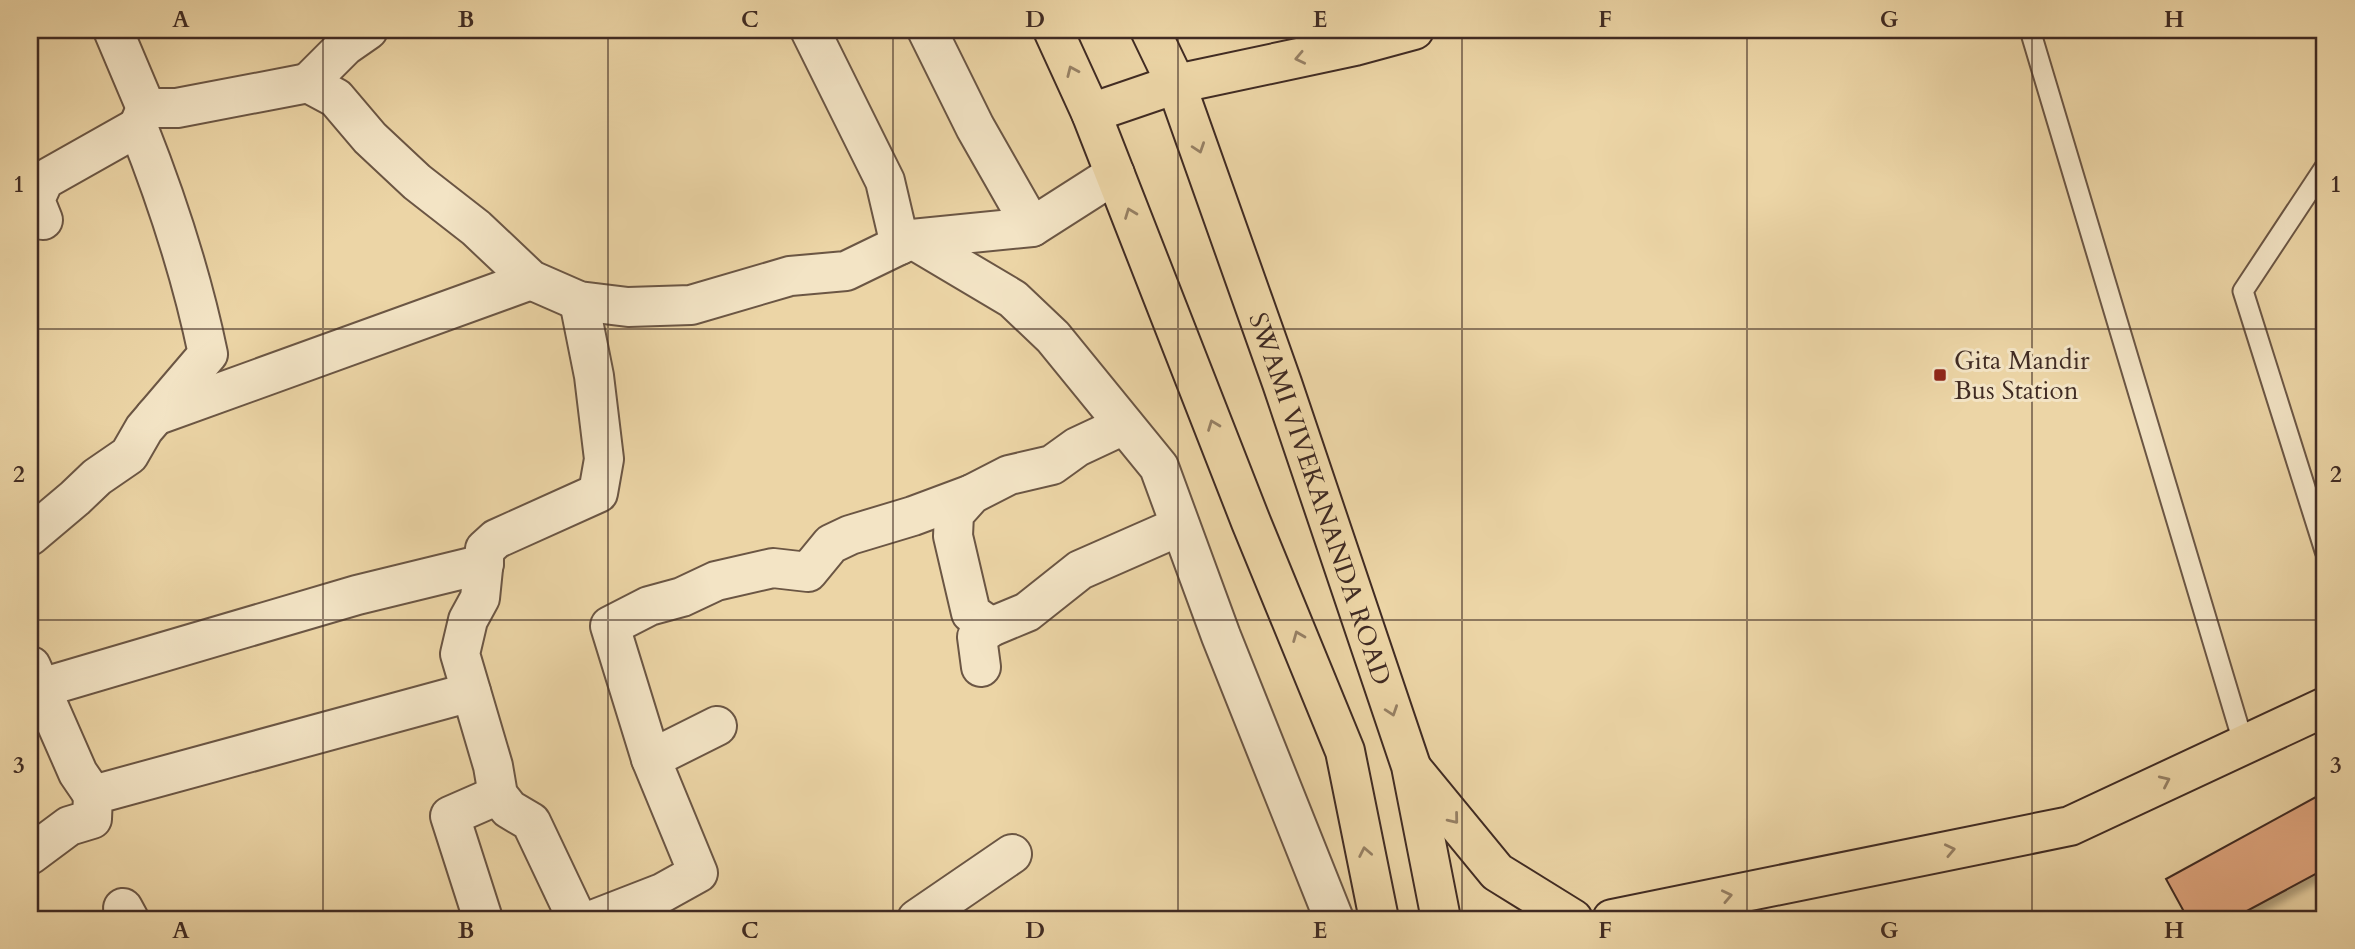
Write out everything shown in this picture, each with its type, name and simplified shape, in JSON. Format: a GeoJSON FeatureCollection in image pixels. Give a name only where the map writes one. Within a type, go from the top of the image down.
{"type":"FeatureCollection","features":[{"type":"Feature","properties":{"kind":"main road"},"geometry":{"type":"LineString","coordinates":[[1053,30],[1091,113],[1251,522],[1345,751],[1379,919]]}},
{"type":"Feature","properties":{"kind":"main road","name":"SWAMI VIVEKANANDA ROAD"},"geometry":{"type":"LineString","coordinates":[[1150,30],[1176,84],[1282,383],[1411,766],[1441,919]]}},
{"type":"Feature","properties":{"kind":"main road"},"geometry":{"type":"LineString","coordinates":[[1091,113],[1176,84],[1355,46],[1414,30]]}},
{"type":"Feature","properties":{"kind":"main road"},"geometry":{"type":"LineString","coordinates":[[1612,919],[2070,826],[2325,706]]}},
{"type":"Feature","properties":{"kind":"main road"},"geometry":{"type":"LineString","coordinates":[[1411,766],[1497,872],[1573,919]]}},
{"type":"Feature","properties":{"kind":"street"},"geometry":{"type":"LineString","coordinates":[[30,536],[97,477],[129,455],[153,417],[208,354],[200,314],[113,30]]}},
{"type":"Feature","properties":{"kind":"street"},"geometry":{"type":"LineString","coordinates":[[43,220],[35,200],[44,180],[142,118],[177,108],[308,83],[345,46],[368,30]]}},
{"type":"Feature","properties":{"kind":"street"},"geometry":{"type":"LineString","coordinates":[[810,30],[885,181],[906,242],[1013,299],[1053,337],[1158,467],[1221,636],[1334,919]]}},
{"type":"Feature","properties":{"kind":"street"},"geometry":{"type":"LineString","coordinates":[[927,30],[975,127],[1032,227]]}},
{"type":"Feature","properties":{"kind":"street"},"geometry":{"type":"LineString","coordinates":[[308,83],[337,98],[370,138],[416,182],[476,228],[531,280],[579,301],[628,307],[691,305],[790,276],[846,271],[906,242],[1032,227],[1115,174]]}},
{"type":"Feature","properties":{"kind":"street"},"geometry":{"type":"LineString","coordinates":[[153,417],[531,280]]}},
{"type":"Feature","properties":{"kind":"street"},"geometry":{"type":"LineString","coordinates":[[577,919],[531,822],[509,809],[498,795],[493,766],[460,654],[468,620],[480,598],[485,549],[496,540],[597,493],[604,458],[594,376],[579,301]]}},
{"type":"Feature","properties":{"kind":"street"},"geometry":{"type":"LineString","coordinates":[[594,919],[670,905],[698,873],[598,626],[649,606],[682,597],[716,581],[774,568],[808,572],[831,544],[850,535],[972,494],[1009,475],[1052,466],[1077,447],[1124,425]]}},
{"type":"Feature","properties":{"kind":"street"},"geometry":{"type":"LineString","coordinates":[[972,494],[954,514],[953,536],[971,613],[991,627]]}},
{"type":"Feature","properties":{"kind":"street"},"geometry":{"type":"LineString","coordinates":[[981,667],[976,638],[991,627],[1027,612],[1080,570],[1180,526]]}},
{"type":"Feature","properties":{"kind":"street"},"geometry":{"type":"LineString","coordinates":[[30,855],[69,827],[93,820],[93,795],[78,773],[33,674],[484,564]]}},
{"type":"Feature","properties":{"kind":"street"},"geometry":{"type":"LineString","coordinates":[[93,795],[471,691]]}},
{"type":"Feature","properties":{"kind":"street"},"geometry":{"type":"LineString","coordinates":[[651,759],[717,726]]}},
{"type":"Feature","properties":{"kind":"street"},"geometry":{"type":"LineString","coordinates":[[483,919],[450,816],[498,795]]}},
{"type":"Feature","properties":{"kind":"street"},"geometry":{"type":"LineString","coordinates":[[917,919],[961,909],[1012,854]]}},
{"type":"Feature","properties":{"kind":"lane"},"geometry":{"type":"LineString","coordinates":[[2030,30],[2244,745]]}},
{"type":"Feature","properties":{"kind":"lane"},"geometry":{"type":"LineString","coordinates":[[2325,167],[2243,291],[2325,551]]}},
{"type":"Feature","properties":{"kind":"building"},"geometry":{"type":"Polygon","coordinates":[[[2325,792],[2325,869],[2232,919],[2188,919],[2166,879],[2325,792]]]}},
{"type":"Feature","properties":{"kind":"place","name":"Gita Mandir Bus Station"},"geometry":{"type":"Point","coordinates":[1940,375]}}]}
